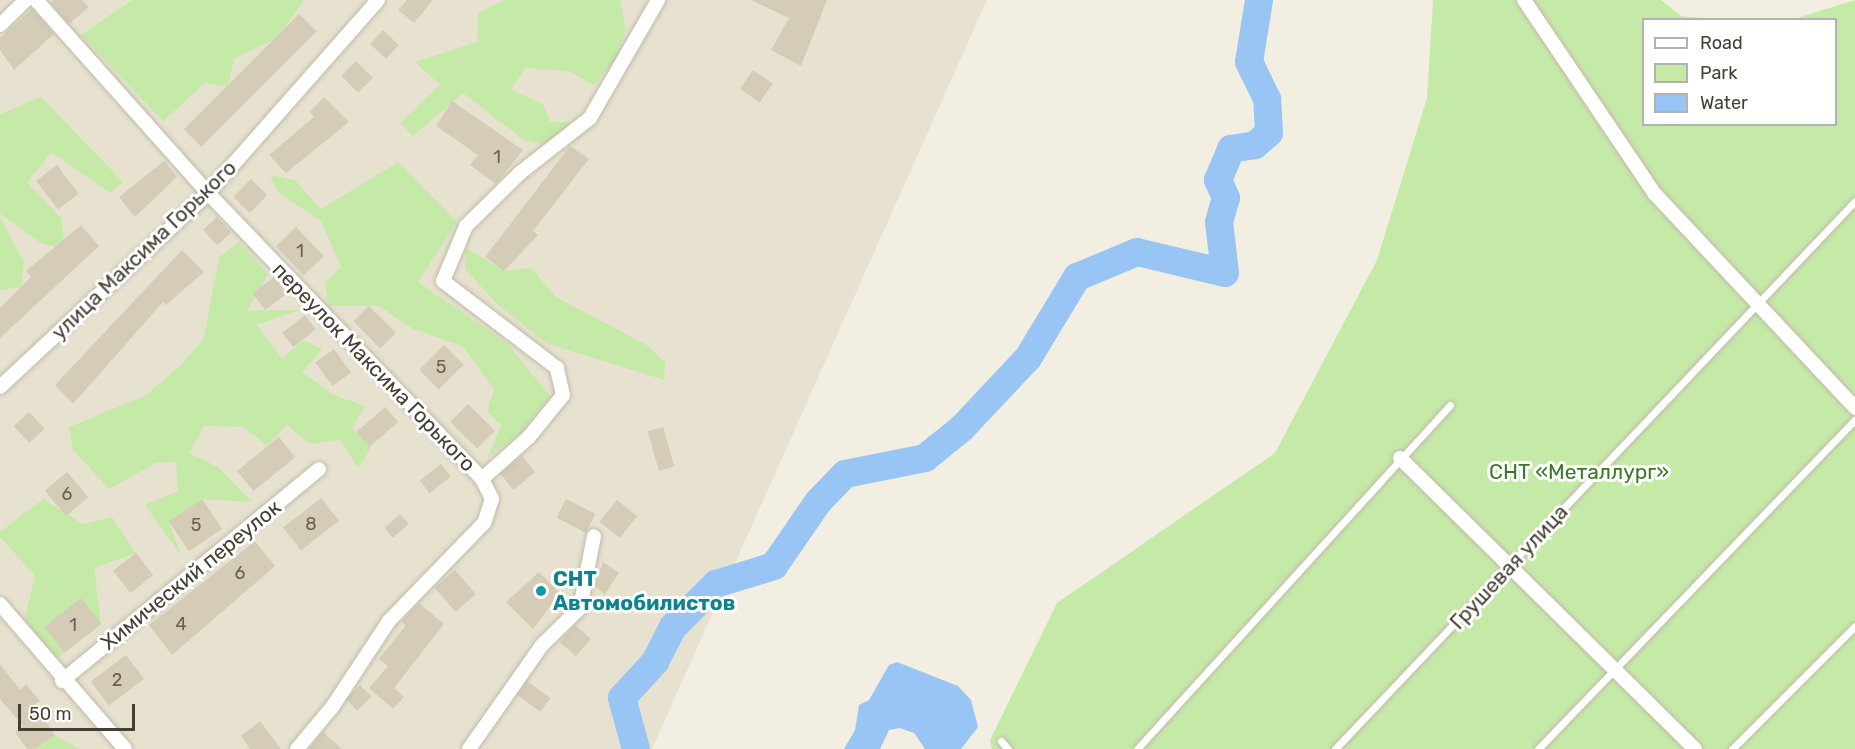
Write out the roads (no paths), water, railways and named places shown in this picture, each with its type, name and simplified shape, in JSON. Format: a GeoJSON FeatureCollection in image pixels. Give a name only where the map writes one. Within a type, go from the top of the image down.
{"type":"FeatureCollection","features":[{"type":"Feature","properties":{"kind":"street"},"geometry":{"type":"LineString","coordinates":[[0,25],[26,0]]}},
{"type":"Feature","properties":{"kind":"street","name":"переулок Максима Горького"},"geometry":{"type":"LineString","coordinates":[[36,0],[208,193],[482,479],[492,499],[484,524],[389,621],[333,706],[297,749]]}},
{"type":"Feature","properties":{"kind":"street","name":"улица Максима Горького"},"geometry":{"type":"LineString","coordinates":[[0,387],[208,193],[378,0]]}},
{"type":"Feature","properties":{"kind":"street"},"geometry":{"type":"LineString","coordinates":[[482,479],[529,437],[563,395],[557,368],[443,281],[466,226],[520,173],[590,118],[658,0]]}},
{"type":"Feature","properties":{"kind":"street"},"geometry":{"type":"LineString","coordinates":[[1524,0],[1655,194],[1755,304],[1855,408]]}},
{"type":"Feature","properties":{"kind":"street"},"geometry":{"type":"LineString","coordinates":[[1400,458],[1695,749]]}},
{"type":"Feature","properties":{"kind":"street","name":"Химический переулок"},"geometry":{"type":"LineString","coordinates":[[62,681],[320,470]]}},
{"type":"Feature","properties":{"kind":"street"},"geometry":{"type":"LineString","coordinates":[[469,749],[542,645],[580,608],[594,536]]}},
{"type":"Feature","properties":{"kind":"street"},"geometry":{"type":"LineString","coordinates":[[0,604],[62,681],[125,749]]}},
{"type":"Feature","properties":{"kind":"lane","name":"Грушевая улица"},"geometry":{"type":"LineString","coordinates":[[1335,749],[1855,201]]}},
{"type":"Feature","properties":{"kind":"lane"},"geometry":{"type":"LineString","coordinates":[[1137,749],[1450,405]]}},
{"type":"Feature","properties":{"kind":"lane"},"geometry":{"type":"LineString","coordinates":[[1538,749],[1855,420]]}},
{"type":"Feature","properties":{"kind":"lane"},"geometry":{"type":"LineString","coordinates":[[1732,749],[1855,626]]}},
{"type":"Feature","properties":{"kind":"lane"},"geometry":{"type":"LineString","coordinates":[[1001,741],[1008,749]]}},
{"type":"Feature","properties":{"kind":"water"},"geometry":{"type":"Polygon","coordinates":[[[897,662],[958,686],[971,700],[978,727],[961,749],[925,749],[914,733],[900,728],[889,730],[880,749],[844,749],[855,730],[859,705],[869,700],[889,665],[897,662]]]}},
{"type":"Feature","properties":{"kind":"waterway"},"geometry":{"type":"LineString","coordinates":[[636,749],[622,698],[655,662],[673,627],[716,584],[774,566],[818,502],[845,474],[925,458],[962,428],[1028,358],[1077,277],[1137,252],[1225,273],[1219,222],[1226,198],[1218,180],[1231,149],[1255,145],[1269,133],[1267,99],[1249,62],[1259,0]]}},
{"type":"Feature","properties":{"kind":"place","name":"СНТ Автомобилистов"},"geometry":{"type":"Point","coordinates":[541,591]}},
{"type":"Feature","properties":{"kind":"park label","name":"СНТ «Металлург»"},"geometry":{"type":"Point","coordinates":[1579,472]}}]}
